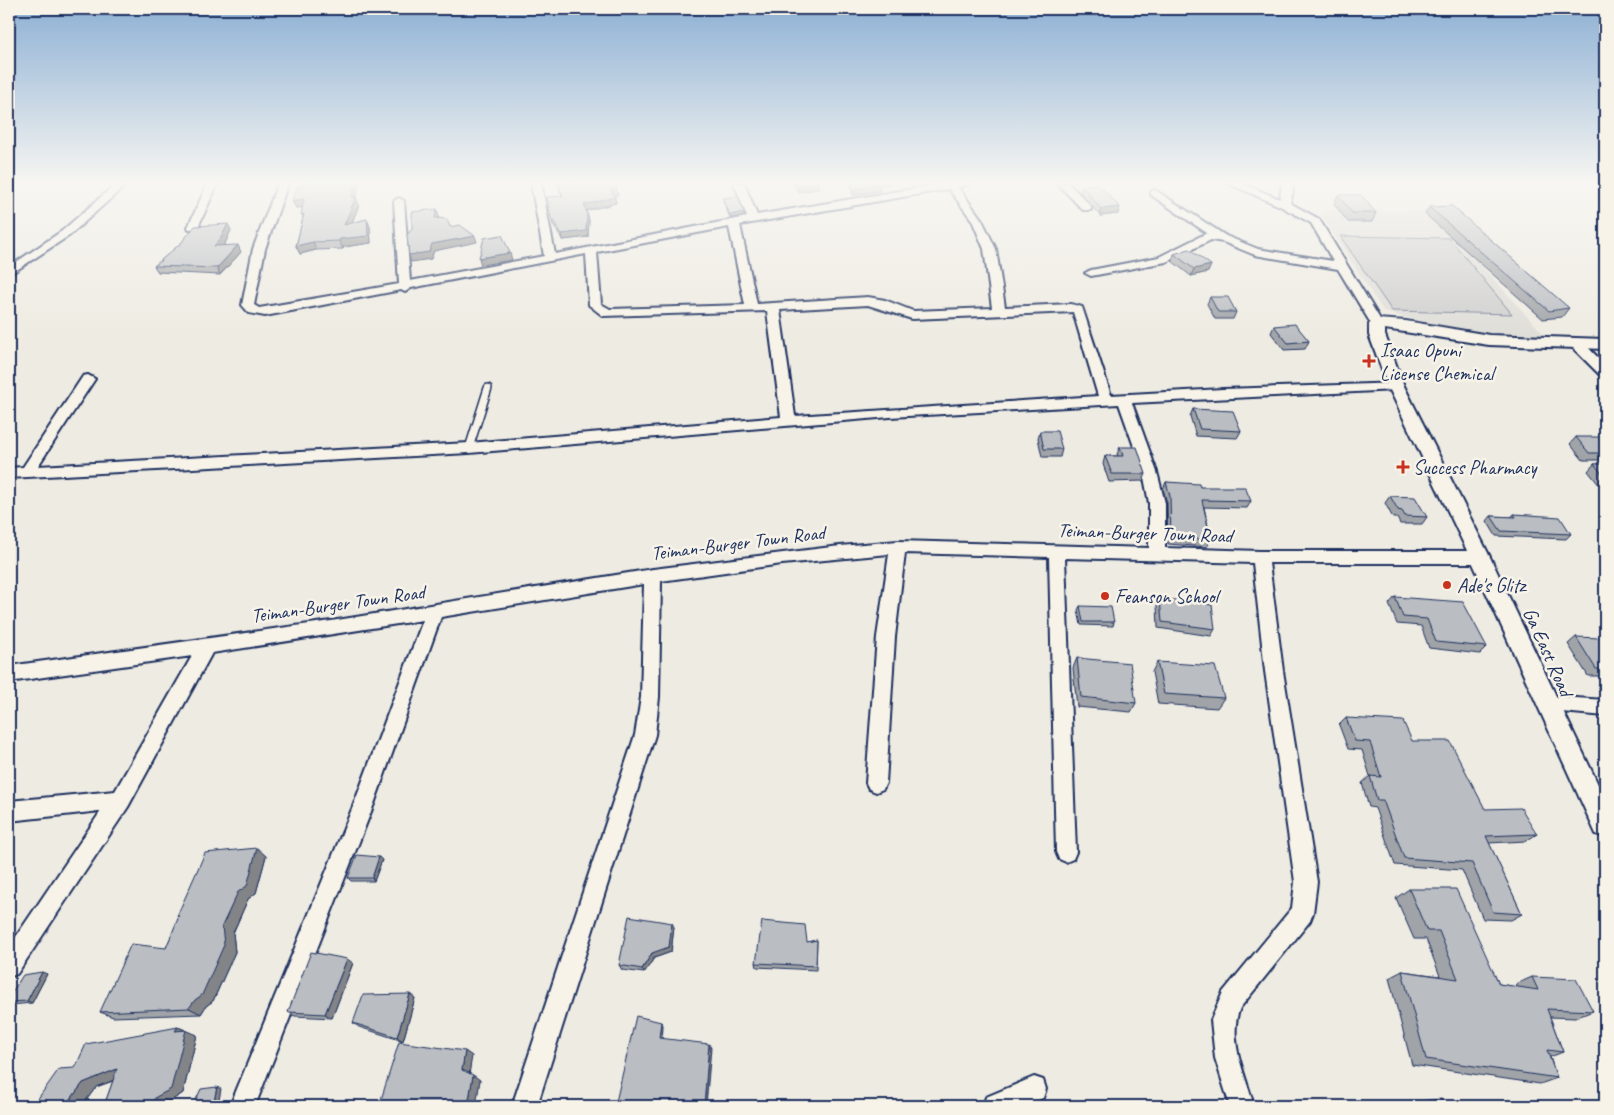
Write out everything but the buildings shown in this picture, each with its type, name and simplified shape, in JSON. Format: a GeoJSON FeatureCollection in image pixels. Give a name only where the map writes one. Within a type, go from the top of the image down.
{"type":"FeatureCollection","features":[{"type":"Feature","properties":{"kind":"street"},"geometry":{"type":"LineString","coordinates":[[9,272],[63,235]]}},
{"type":"Feature","properties":{"kind":"street"},"geometry":{"type":"LineString","coordinates":[[264,235],[259,249],[248,306],[251,310],[265,312],[405,288],[676,235]]}},
{"type":"Feature","properties":{"kind":"street"},"geometry":{"type":"LineString","coordinates":[[401,235],[405,288]]}},
{"type":"Feature","properties":{"kind":"street"},"geometry":{"type":"LineString","coordinates":[[546,235],[550,259]]}},
{"type":"Feature","properties":{"kind":"street"},"geometry":{"type":"LineString","coordinates":[[736,235],[752,308]]}},
{"type":"Feature","properties":{"kind":"street"},"geometry":{"type":"LineString","coordinates":[[984,235],[990,249],[998,311]]}},
{"type":"Feature","properties":{"kind":"street"},"geometry":{"type":"LineString","coordinates":[[1218,235],[1255,252],[1342,266]]}},
{"type":"Feature","properties":{"kind":"street"},"geometry":{"type":"LineString","coordinates":[[1324,235],[1377,324],[1406,326],[1489,340],[1605,344]]}},
{"type":"Feature","properties":{"kind":"street"},"geometry":{"type":"LineString","coordinates":[[1091,273],[1162,260],[1209,236],[1222,238]]}},
{"type":"Feature","properties":{"kind":"street"},"geometry":{"type":"LineString","coordinates":[[591,251],[595,305],[607,313],[752,308],[868,301],[912,315],[1071,308],[1078,310],[1106,400]]}},
{"type":"Feature","properties":{"kind":"street"},"geometry":{"type":"LineString","coordinates":[[773,307],[789,422]]}},
{"type":"Feature","properties":{"kind":"street","name":"Ga East Road"},"geometry":{"type":"LineString","coordinates":[[1377,324],[1377,335],[1396,386],[1480,557],[1547,704],[1605,824]]}},
{"type":"Feature","properties":{"kind":"street"},"geometry":{"type":"LineString","coordinates":[[1577,344],[1603,369]]}},
{"type":"Feature","properties":{"kind":"street"},"geometry":{"type":"LineString","coordinates":[[27,472],[88,379]]}},
{"type":"Feature","properties":{"kind":"street"},"geometry":{"type":"LineString","coordinates":[[9,473],[469,448],[890,413],[1124,399],[1396,386]]}},
{"type":"Feature","properties":{"kind":"street"},"geometry":{"type":"LineString","coordinates":[[1124,399],[1150,472],[1157,503],[1157,554]]}},
{"type":"Feature","properties":{"kind":"street"},"geometry":{"type":"LineString","coordinates":[[876,782],[886,637],[898,547]]}},
{"type":"Feature","properties":{"kind":"street","name":"Teiman-Burger Town Road"},"geometry":{"type":"LineString","coordinates":[[9,674],[435,612],[654,575],[756,560],[898,547],[1260,557],[1480,557]]}},
{"type":"Feature","properties":{"kind":"street"},"geometry":{"type":"LineString","coordinates":[[1057,551],[1066,852]]}},
{"type":"Feature","properties":{"kind":"street"},"geometry":{"type":"LineString","coordinates":[[1242,1106],[1227,1058],[1223,1020],[1231,1000],[1302,913],[1306,882],[1274,671],[1260,557]]}},
{"type":"Feature","properties":{"kind":"street"},"geometry":{"type":"LineString","coordinates":[[525,1106],[644,735],[650,697],[654,575]]}},
{"type":"Feature","properties":{"kind":"street"},"geometry":{"type":"LineString","coordinates":[[244,1106],[364,804],[435,612]]}},
{"type":"Feature","properties":{"kind":"street"},"geometry":{"type":"LineString","coordinates":[[9,966],[121,800],[207,645]]}},
{"type":"Feature","properties":{"kind":"street"},"geometry":{"type":"LineString","coordinates":[[1547,704],[1605,708]]}},
{"type":"Feature","properties":{"kind":"street"},"geometry":{"type":"LineString","coordinates":[[9,811],[121,800]]}},
{"type":"Feature","properties":{"kind":"street"},"geometry":{"type":"LineString","coordinates":[[995,1106],[1034,1089]]}},
{"type":"Feature","properties":{"kind":"lane"},"geometry":{"type":"LineString","coordinates":[[469,448],[488,388]]}},
{"type":"Feature","properties":{"kind":"shaded area"},"geometry":{"type":"Polygon","coordinates":[[[1334,235],[1454,235],[1546,337],[1487,337],[1384,312],[1334,235]]]}},
{"type":"Feature","properties":{"kind":"shaded area"},"geometry":{"type":"Polygon","coordinates":[[[1340,236],[1449,238],[1512,314],[1392,311],[1340,236]]]}},
{"type":"Feature","properties":{"kind":"place","name":"Isaac Opuni License Chemical"},"geometry":{"type":"Point","coordinates":[1369,361]}},
{"type":"Feature","properties":{"kind":"place","name":"Success Pharmacy"},"geometry":{"type":"Point","coordinates":[1403,467]}},
{"type":"Feature","properties":{"kind":"place","name":"Ade's Glitz"},"geometry":{"type":"Point","coordinates":[1447,585]}},
{"type":"Feature","properties":{"kind":"place","name":"Feanson School"},"geometry":{"type":"Point","coordinates":[1105,596]}}]}
